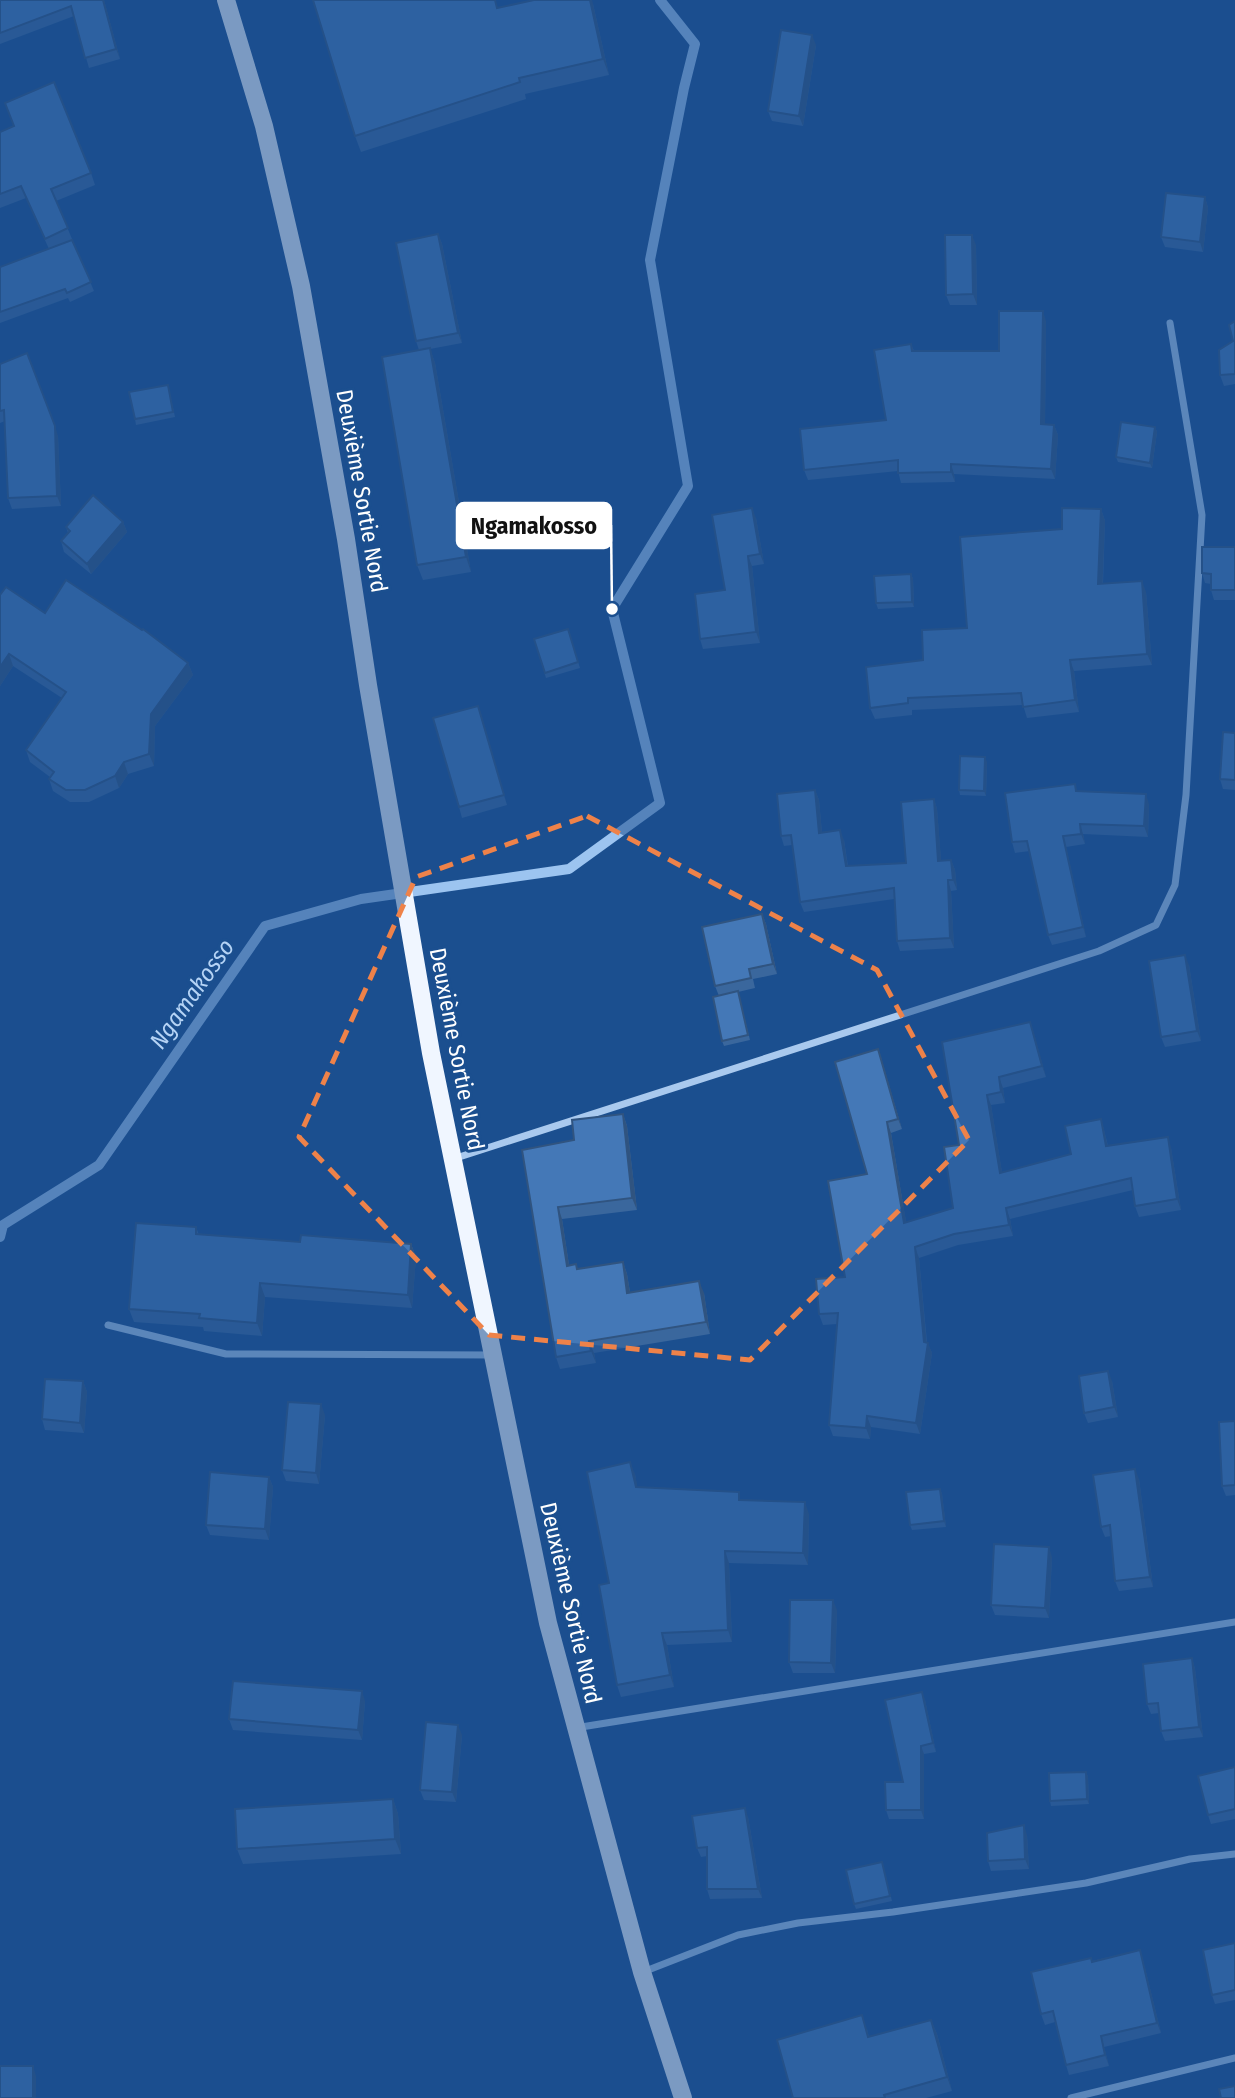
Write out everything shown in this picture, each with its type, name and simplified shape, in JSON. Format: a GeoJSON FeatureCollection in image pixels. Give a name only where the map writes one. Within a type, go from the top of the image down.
{"type":"FeatureCollection","features":[{"type":"Feature","properties":{"kind":"main road","name":"Deuxième Sortie Nord"},"geometry":{"type":"LineString","coordinates":[[226,0],[264,126],[301,286],[409,926],[453,1159],[548,1623],[642,1972],[682,2098]]}},
{"type":"Feature","properties":{"kind":"street"},"geometry":{"type":"LineString","coordinates":[[453,1159],[1100,951],[1156,925],[1175,885],[1186,795],[1202,515],[1170,323]]}},
{"type":"Feature","properties":{"kind":"street"},"geometry":{"type":"LineString","coordinates":[[108,1325],[226,1354],[493,1355]]}},
{"type":"Feature","properties":{"kind":"street"},"geometry":{"type":"LineString","coordinates":[[575,1728],[1235,1622]]}},
{"type":"Feature","properties":{"kind":"street"},"geometry":{"type":"LineString","coordinates":[[642,1972],[738,1936],[797,1923],[893,1912],[1086,1883],[1190,1859],[1235,1854]]}},
{"type":"Feature","properties":{"kind":"street"},"geometry":{"type":"LineString","coordinates":[[1072,2098],[1235,2058]]}},
{"type":"Feature","properties":{"kind":"highlighted area"},"geometry":{"type":"Polygon","coordinates":[[[587,816],[877,970],[969,1140],[750,1360],[489,1335],[299,1137],[416,877],[587,816]]]}},
{"type":"Feature","properties":{"kind":"building"},"geometry":{"type":"Polygon","coordinates":[[[0,0],[103,0],[116,49],[85,58],[71,6],[0,33],[0,0]]]}},
{"type":"Feature","properties":{"kind":"building"},"geometry":{"type":"Polygon","coordinates":[[[313,0],[495,0],[497,8],[534,0],[590,0],[603,59],[519,78],[520,82],[355,136],[313,0]]]}},
{"type":"Feature","properties":{"kind":"building"},"geometry":{"type":"Polygon","coordinates":[[[781,30],[812,35],[799,116],[768,111],[781,30]]]}},
{"type":"Feature","properties":{"kind":"building"},"geometry":{"type":"Polygon","coordinates":[[[54,82],[91,173],[51,189],[68,228],[45,239],[21,186],[0,194],[0,132],[14,126],[5,103],[54,82]]]}},
{"type":"Feature","properties":{"kind":"building"},"geometry":{"type":"Polygon","coordinates":[[[1166,193],[1205,197],[1200,242],[1161,237],[1166,193]]]}},
{"type":"Feature","properties":{"kind":"building"},"geometry":{"type":"Polygon","coordinates":[[[438,234],[458,333],[416,341],[396,243],[438,234]]]}},
{"type":"Feature","properties":{"kind":"building"},"geometry":{"type":"Polygon","coordinates":[[[945,235],[972,235],[973,294],[946,295],[945,235]]]}},
{"type":"Feature","properties":{"kind":"building"},"geometry":{"type":"Polygon","coordinates":[[[72,240],[91,282],[67,293],[65,289],[0,312],[0,267],[72,240]]]}},
{"type":"Feature","properties":{"kind":"building"},"geometry":{"type":"Polygon","coordinates":[[[999,311],[1043,311],[1041,424],[1054,425],[1051,469],[951,464],[951,472],[898,473],[898,460],[804,470],[800,429],[886,420],[874,350],[911,344],[912,351],[999,351],[999,311]]]}},
{"type":"Feature","properties":{"kind":"building"},"geometry":{"type":"Polygon","coordinates":[[[1235,321],[1235,374],[1220,375],[1219,350],[1233,341],[1229,325],[1235,321]]]}},
{"type":"Feature","properties":{"kind":"building"},"geometry":{"type":"Polygon","coordinates":[[[430,348],[466,557],[417,565],[382,357],[430,348]]]}},
{"type":"Feature","properties":{"kind":"building"},"geometry":{"type":"Polygon","coordinates":[[[27,353],[55,426],[57,496],[8,498],[4,410],[0,411],[0,364],[27,353]]]}},
{"type":"Feature","properties":{"kind":"building"},"geometry":{"type":"Polygon","coordinates":[[[168,385],[173,412],[135,419],[129,392],[168,385]]]}},
{"type":"Feature","properties":{"kind":"building"},"geometry":{"type":"Polygon","coordinates":[[[1121,422],[1155,427],[1150,463],[1116,457],[1121,422]]]}},
{"type":"Feature","properties":{"kind":"building"},"geometry":{"type":"Polygon","coordinates":[[[93,495],[123,522],[87,564],[61,541],[70,531],[66,527],[93,495]]]}},
{"type":"Feature","properties":{"kind":"building"},"geometry":{"type":"Polygon","coordinates":[[[752,508],[760,554],[748,556],[756,632],[700,639],[695,594],[725,590],[712,515],[752,508]]]}},
{"type":"Feature","properties":{"kind":"building"},"geometry":{"type":"Polygon","coordinates":[[[1062,508],[1101,509],[1098,584],[1142,581],[1147,654],[1070,660],[1075,700],[1023,707],[1021,693],[908,698],[908,703],[870,708],[866,667],[923,660],[922,630],[967,628],[960,537],[1062,529],[1062,508]]]}},
{"type":"Feature","properties":{"kind":"building"},"geometry":{"type":"Polygon","coordinates":[[[1202,547],[1235,547],[1235,590],[1211,590],[1211,574],[1202,573],[1202,547]]]}},
{"type":"Feature","properties":{"kind":"building"},"geometry":{"type":"Polygon","coordinates":[[[911,574],[912,602],[876,603],[874,576],[911,574]]]}},
{"type":"Feature","properties":{"kind":"building"},"geometry":{"type":"Polygon","coordinates":[[[66,580],[143,629],[188,663],[151,714],[149,754],[124,762],[115,776],[85,790],[66,790],[49,779],[54,772],[26,750],[66,692],[9,654],[0,667],[0,595],[6,587],[45,613],[66,580]]]}},
{"type":"Feature","properties":{"kind":"building"},"geometry":{"type":"Polygon","coordinates":[[[568,629],[578,662],[545,673],[534,639],[568,629]]]}},
{"type":"Feature","properties":{"kind":"building"},"geometry":{"type":"Polygon","coordinates":[[[478,706],[504,795],[459,807],[433,718],[478,706]]]}},
{"type":"Feature","properties":{"kind":"building"},"geometry":{"type":"Polygon","coordinates":[[[1223,732],[1235,733],[1235,780],[1220,779],[1223,732]]]}},
{"type":"Feature","properties":{"kind":"building"},"geometry":{"type":"Polygon","coordinates":[[[960,756],[985,757],[984,791],[959,790],[960,756]]]}},
{"type":"Feature","properties":{"kind":"building"},"geometry":{"type":"Polygon","coordinates":[[[1075,784],[1076,791],[1146,794],[1144,826],[1080,824],[1081,834],[1063,836],[1083,927],[1048,935],[1027,841],[1012,842],[1005,793],[1075,784]]]}},
{"type":"Feature","properties":{"kind":"building"},"geometry":{"type":"Polygon","coordinates":[[[815,790],[819,833],[840,830],[846,866],[906,863],[901,802],[934,799],[938,861],[951,860],[953,880],[948,880],[950,938],[897,941],[894,888],[800,902],[791,835],[781,836],[777,794],[815,790]]]}},
{"type":"Feature","properties":{"kind":"building"},"geometry":{"type":"Polygon","coordinates":[[[762,914],[773,964],[749,969],[751,978],[715,986],[702,927],[762,914]]]}},
{"type":"Feature","properties":{"kind":"building"},"geometry":{"type":"Polygon","coordinates":[[[1185,955],[1197,1031],[1161,1037],[1149,961],[1185,955]]]}},
{"type":"Feature","properties":{"kind":"building"},"geometry":{"type":"Polygon","coordinates":[[[738,991],[748,1035],[722,1041],[713,997],[738,991]]]}},
{"type":"Feature","properties":{"kind":"building"},"geometry":{"type":"Polygon","coordinates":[[[1030,1022],[1042,1066],[999,1077],[1001,1092],[987,1095],[1000,1173],[1071,1154],[1065,1126],[1101,1119],[1106,1146],[1168,1137],[1177,1199],[1135,1206],[1131,1178],[1006,1208],[1009,1225],[954,1234],[915,1247],[924,1342],[928,1343],[916,1423],[867,1416],[866,1428],[829,1425],[838,1313],[819,1314],[816,1279],[845,1277],[828,1181],[867,1174],[835,1062],[878,1049],[898,1119],[887,1122],[904,1223],[953,1208],[944,1147],[959,1145],[942,1042],[1030,1022]]]}},
{"type":"Feature","properties":{"kind":"building"},"geometry":{"type":"Polygon","coordinates":[[[623,1114],[632,1198],[558,1207],[567,1266],[576,1264],[577,1269],[623,1262],[627,1293],[699,1281],[706,1322],[589,1341],[591,1351],[556,1357],[522,1150],[574,1140],[572,1120],[623,1114]]]}},
{"type":"Feature","properties":{"kind":"building"},"geometry":{"type":"Polygon","coordinates":[[[136,1223],[196,1227],[196,1234],[300,1242],[301,1235],[411,1244],[408,1295],[260,1283],[257,1323],[199,1318],[200,1314],[129,1309],[136,1223]]]}},
{"type":"Feature","properties":{"kind":"building"},"geometry":{"type":"Polygon","coordinates":[[[1108,1371],[1114,1407],[1084,1413],[1079,1376],[1108,1371]]]}},
{"type":"Feature","properties":{"kind":"building"},"geometry":{"type":"Polygon","coordinates":[[[45,1379],[83,1381],[80,1423],[42,1419],[45,1379]]]}},
{"type":"Feature","properties":{"kind":"building"},"geometry":{"type":"Polygon","coordinates":[[[288,1402],[321,1404],[316,1473],[282,1470],[288,1402]]]}},
{"type":"Feature","properties":{"kind":"building"},"geometry":{"type":"Polygon","coordinates":[[[1235,1421],[1235,1485],[1222,1486],[1219,1422],[1235,1421]]]}},
{"type":"Feature","properties":{"kind":"building"},"geometry":{"type":"Polygon","coordinates":[[[630,1462],[636,1487],[739,1492],[739,1500],[805,1502],[803,1553],[725,1551],[728,1630],[662,1633],[670,1675],[617,1685],[599,1585],[609,1583],[587,1472],[630,1462]]]}},
{"type":"Feature","properties":{"kind":"building"},"geometry":{"type":"Polygon","coordinates":[[[1135,1469],[1150,1577],[1115,1581],[1110,1525],[1101,1527],[1093,1475],[1135,1469]]]}},
{"type":"Feature","properties":{"kind":"building"},"geometry":{"type":"Polygon","coordinates":[[[210,1472],[269,1477],[265,1529],[206,1525],[210,1472]]]}},
{"type":"Feature","properties":{"kind":"building"},"geometry":{"type":"Polygon","coordinates":[[[940,1489],[944,1521],[910,1525],[906,1492],[940,1489]]]}},
{"type":"Feature","properties":{"kind":"building"},"geometry":{"type":"Polygon","coordinates":[[[994,1544],[1049,1547],[1045,1608],[991,1605],[994,1544]]]}},
{"type":"Feature","properties":{"kind":"building"},"geometry":{"type":"Polygon","coordinates":[[[790,1600],[833,1600],[831,1663],[789,1662],[790,1600]]]}},
{"type":"Feature","properties":{"kind":"building"},"geometry":{"type":"Polygon","coordinates":[[[1192,1658],[1199,1727],[1161,1731],[1158,1703],[1147,1704],[1143,1664],[1192,1658]]]}},
{"type":"Feature","properties":{"kind":"building"},"geometry":{"type":"Polygon","coordinates":[[[233,1681],[362,1691],[358,1730],[229,1719],[233,1681]]]}},
{"type":"Feature","properties":{"kind":"building"},"geometry":{"type":"Polygon","coordinates":[[[922,1692],[933,1743],[921,1746],[921,1810],[886,1810],[885,1782],[903,1782],[885,1700],[922,1692]]]}},
{"type":"Feature","properties":{"kind":"building"},"geometry":{"type":"Polygon","coordinates":[[[426,1722],[458,1725],[452,1792],[420,1790],[426,1722]]]}},
{"type":"Feature","properties":{"kind":"building"},"geometry":{"type":"Polygon","coordinates":[[[1235,1767],[1235,1809],[1208,1815],[1198,1776],[1235,1767]]]}},
{"type":"Feature","properties":{"kind":"building"},"geometry":{"type":"Polygon","coordinates":[[[1086,1772],[1087,1799],[1050,1801],[1049,1773],[1086,1772]]]}},
{"type":"Feature","properties":{"kind":"building"},"geometry":{"type":"Polygon","coordinates":[[[393,1799],[395,1839],[237,1849],[235,1809],[393,1799]]]}},
{"type":"Feature","properties":{"kind":"building"},"geometry":{"type":"Polygon","coordinates":[[[745,1808],[758,1889],[707,1889],[707,1847],[697,1848],[692,1816],[745,1808]]]}},
{"type":"Feature","properties":{"kind":"building"},"geometry":{"type":"Polygon","coordinates":[[[1024,1825],[1025,1859],[988,1861],[987,1833],[1024,1825]]]}},
{"type":"Feature","properties":{"kind":"building"},"geometry":{"type":"Polygon","coordinates":[[[882,1862],[890,1896],[854,1904],[846,1870],[882,1862]]]}},
{"type":"Feature","properties":{"kind":"building"},"geometry":{"type":"Polygon","coordinates":[[[1235,1943],[1235,1990],[1212,1995],[1203,1950],[1235,1943]]]}},
{"type":"Feature","properties":{"kind":"building"},"geometry":{"type":"Polygon","coordinates":[[[1140,1950],[1157,2023],[1101,2036],[1105,2055],[1066,2065],[1053,2011],[1041,2014],[1031,1972],[1091,1958],[1092,1962],[1140,1950]]]}},
{"type":"Feature","properties":{"kind":"building"},"geometry":{"type":"Polygon","coordinates":[[[862,2015],[868,2037],[931,2020],[947,2077],[884,2095],[885,2098],[793,2098],[777,2040],[862,2015]]]}},
{"type":"Feature","properties":{"kind":"building"},"geometry":{"type":"Polygon","coordinates":[[[0,2066],[33,2066],[33,2098],[0,2098],[0,2066]]]}},
{"type":"Feature","properties":{"kind":"building"},"geometry":{"type":"Polygon","coordinates":[[[1235,2086],[1235,2098],[1221,2098],[1219,2089],[1235,2086]]]}},
{"type":"Feature","properties":{"kind":"waterway","name":"Ngamakosso"},"geometry":{"type":"LineString","coordinates":[[0,1237],[3,1225],[99,1165],[265,926],[361,899],[569,869],[660,803],[612,609],[688,486],[650,260],[695,44],[660,0]]}},
{"type":"Feature","properties":{"kind":"place","name":"Ngamakosso"},"geometry":{"type":"Point","coordinates":[612,609]}}]}
